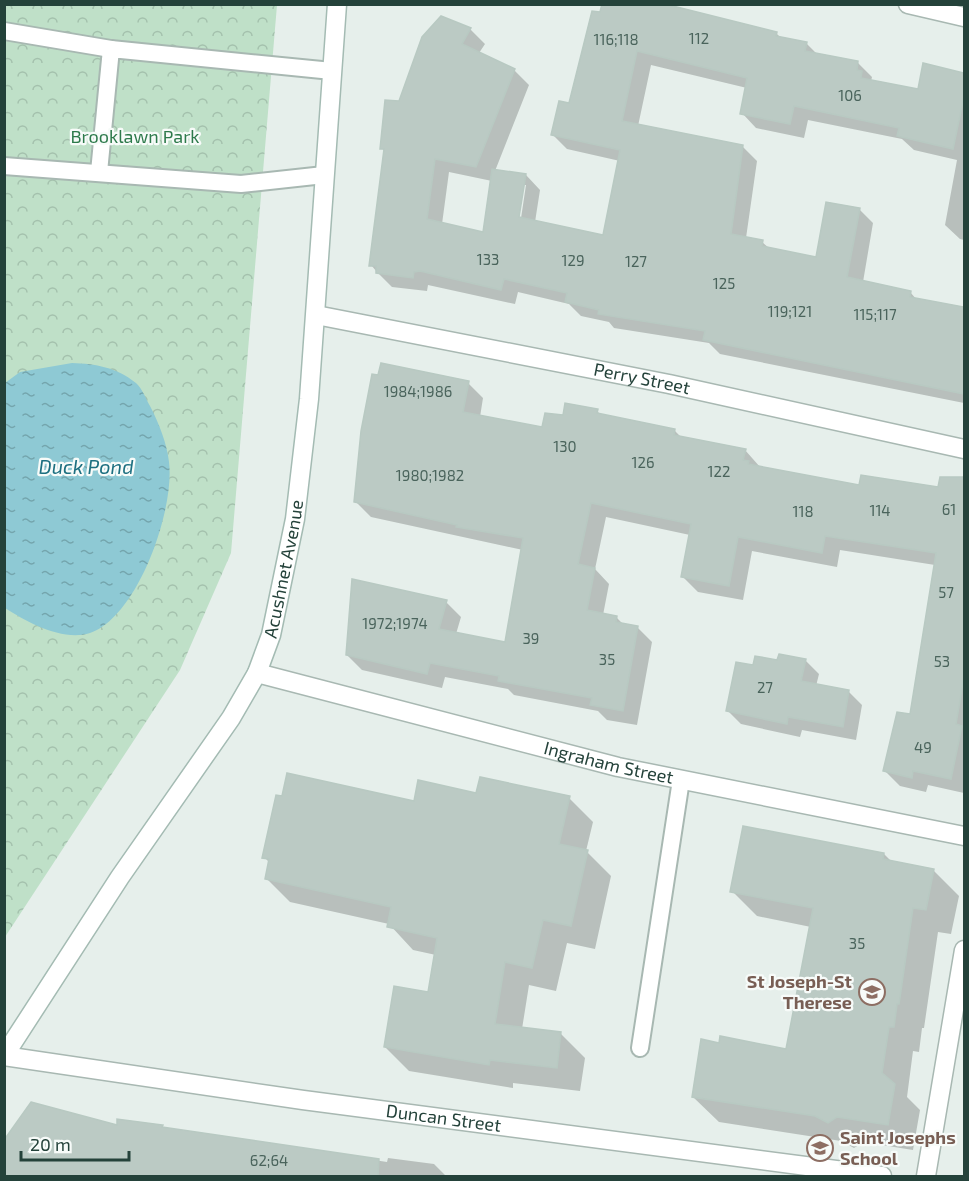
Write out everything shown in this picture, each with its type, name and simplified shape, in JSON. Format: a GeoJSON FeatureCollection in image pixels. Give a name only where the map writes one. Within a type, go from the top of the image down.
{"type":"FeatureCollection","features":[{"type":"Feature","properties":{"kind":"street","name":"Acushnet Avenue"},"geometry":{"type":"LineString","coordinates":[[4,1056],[120,877],[231,718],[257,672],[271,635],[281,596],[295,519],[316,315],[337,4]]}},
{"type":"Feature","properties":{"kind":"street"},"geometry":{"type":"LineString","coordinates":[[908,4],[964,17]]}},
{"type":"Feature","properties":{"kind":"street","name":"Perry Street"},"geometry":{"type":"LineString","coordinates":[[316,315],[669,384],[964,449]]}},
{"type":"Feature","properties":{"kind":"street","name":"Ingraham Street"},"geometry":{"type":"LineString","coordinates":[[257,672],[618,766],[964,836]]}},
{"type":"Feature","properties":{"kind":"street"},"geometry":{"type":"LineString","coordinates":[[926,1176],[964,950]]}},
{"type":"Feature","properties":{"kind":"street","name":"Duncan Street"},"geometry":{"type":"LineString","coordinates":[[4,1056],[315,1102],[882,1176]]}},
{"type":"Feature","properties":{"kind":"lane"},"geometry":{"type":"LineString","coordinates":[[4,31],[111,49],[332,71]]}},
{"type":"Feature","properties":{"kind":"lane"},"geometry":{"type":"LineString","coordinates":[[99,172],[111,49]]}},
{"type":"Feature","properties":{"kind":"lane"},"geometry":{"type":"LineString","coordinates":[[4,166],[241,184],[324,175]]}},
{"type":"Feature","properties":{"kind":"lane"},"geometry":{"type":"LineString","coordinates":[[640,1048],[681,780]]}},
{"type":"Feature","properties":{"kind":"green space","name":"Brooklawn Park"},"geometry":{"type":"Polygon","coordinates":[[[5,5],[277,5],[231,553],[180,670],[5,937],[5,5]]]}},
{"type":"Feature","properties":{"kind":"water","name":"Duck Pond"},"geometry":{"type":"Polygon","coordinates":[[[72,363],[113,370],[138,385],[159,426],[169,462],[166,506],[150,559],[138,584],[123,606],[107,623],[90,633],[79,635],[57,633],[46,629],[5,608],[5,383],[20,372],[72,363]]]}},
{"type":"Feature","properties":{"kind":"building"},"geometry":{"type":"Polygon","coordinates":[[[602,4],[665,4],[777,32],[776,36],[807,42],[805,51],[858,61],[857,70],[862,71],[861,78],[918,89],[923,63],[964,73],[964,97],[953,149],[897,136],[899,128],[794,106],[790,124],[740,114],[747,78],[637,51],[622,121],[743,145],[731,234],[763,240],[762,246],[816,257],[826,202],[860,208],[847,277],[911,291],[910,297],[964,307],[964,394],[703,340],[705,331],[598,314],[599,310],[565,302],[567,293],[504,279],[501,290],[420,271],[414,272],[413,278],[376,273],[376,266],[369,266],[384,149],[380,149],[385,100],[399,101],[422,37],[441,16],[471,28],[462,44],[515,69],[476,167],[435,159],[427,219],[483,232],[492,169],[526,174],[519,217],[603,235],[620,150],[551,135],[559,101],[569,103],[592,11],[600,12],[602,4]]]}},
{"type":"Feature","properties":{"kind":"building"},"geometry":{"type":"Polygon","coordinates":[[[381,363],[469,381],[463,412],[542,427],[545,413],[563,415],[565,403],[598,409],[597,413],[675,429],[674,435],[746,449],[743,460],[749,461],[748,464],[859,485],[861,475],[938,487],[940,477],[964,477],[964,677],[956,724],[962,726],[951,779],[913,771],[912,778],[883,771],[897,712],[910,714],[936,553],[825,536],[822,553],[738,537],[729,586],[681,577],[691,524],[591,503],[578,564],[595,568],[587,610],[617,616],[616,622],[638,626],[623,711],[590,705],[592,698],[498,681],[499,676],[430,663],[427,674],[346,655],[352,579],[447,600],[439,629],[505,642],[523,538],[456,527],[457,525],[354,502],[361,431],[372,374],[378,375],[381,363]]]}},
{"type":"Feature","properties":{"kind":"building"},"geometry":{"type":"Polygon","coordinates":[[[779,654],[806,659],[801,681],[849,690],[843,727],[788,717],[787,724],[726,711],[736,662],[753,665],[755,656],[777,660],[779,654]]]}},
{"type":"Feature","properties":{"kind":"building"},"geometry":{"type":"Polygon","coordinates":[[[287,773],[414,801],[418,780],[476,793],[480,777],[570,796],[559,844],[588,850],[571,926],[543,920],[532,968],[505,962],[495,1024],[561,1032],[557,1068],[490,1060],[489,1065],[384,1047],[394,986],[428,992],[437,938],[387,927],[391,907],[265,879],[269,859],[262,858],[276,795],[282,796],[287,773]]]}},
{"type":"Feature","properties":{"kind":"building"},"geometry":{"type":"Polygon","coordinates":[[[743,826],[884,853],[883,859],[934,869],[926,910],[913,908],[899,1004],[897,1004],[894,1027],[889,1027],[882,1073],[895,1084],[888,1125],[837,1117],[828,1123],[815,1116],[692,1097],[701,1039],[719,1043],[720,1036],[786,1049],[813,908],[730,892],[743,826]]]}},
{"type":"Feature","properties":{"kind":"building"},"geometry":{"type":"Polygon","coordinates":[[[31,1102],[117,1125],[117,1119],[379,1159],[378,1176],[4,1176],[4,1140],[31,1102]]]}},
{"type":"Feature","properties":{"kind":"place","name":"St Joseph-St Therese"},"geometry":{"type":"Point","coordinates":[872,992]}},
{"type":"Feature","properties":{"kind":"place","name":"Saint Josephs School"},"geometry":{"type":"Point","coordinates":[820,1148]}}]}
